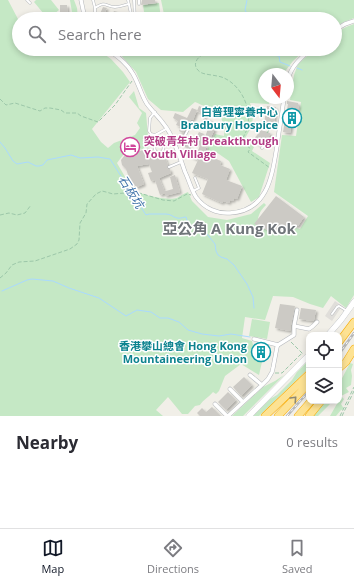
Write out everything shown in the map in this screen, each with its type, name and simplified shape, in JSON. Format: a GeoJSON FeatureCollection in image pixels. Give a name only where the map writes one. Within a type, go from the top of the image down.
{"type":"FeatureCollection","features":[{"type":"Feature","properties":{"kind":"highway"},"geometry":{"type":"LineString","coordinates":[[342,338],[354,322]]}},
{"type":"Feature","properties":{"kind":"highway"},"geometry":{"type":"LineString","coordinates":[[342,370],[354,349]]}},
{"type":"Feature","properties":{"kind":"highway"},"geometry":{"type":"LineString","coordinates":[[342,365],[346,362]]}},
{"type":"Feature","properties":{"kind":"highway"},"geometry":{"type":"LineString","coordinates":[[265,416],[306,377]]}},
{"type":"Feature","properties":{"kind":"highway"},"geometry":{"type":"LineString","coordinates":[[278,416],[306,386]]}},
{"type":"Feature","properties":{"kind":"highway"},"geometry":{"type":"LineString","coordinates":[[300,414],[308,404]]}},
{"type":"Feature","properties":{"kind":"highway"},"geometry":{"type":"LineString","coordinates":[[309,416],[319,404]]}},
{"type":"Feature","properties":{"kind":"main road"},"geometry":{"type":"LineString","coordinates":[[330,332],[354,302]]}},
{"type":"Feature","properties":{"kind":"main road"},"geometry":{"type":"LineString","coordinates":[[248,416],[306,355]]}},
{"type":"Feature","properties":{"kind":"street"},"geometry":{"type":"LineString","coordinates":[[81,0],[84,12]]}},
{"type":"Feature","properties":{"kind":"street"},"geometry":{"type":"LineString","coordinates":[[342,26],[354,21]]}},
{"type":"Feature","properties":{"kind":"street"},"geometry":{"type":"LineString","coordinates":[[116,56],[126,64],[135,77],[144,100],[167,128],[173,139],[196,196],[209,208],[222,213],[228,214],[242,211],[254,205],[264,195],[268,187],[275,160],[283,104]]}},
{"type":"Feature","properties":{"kind":"street"},"geometry":{"type":"LineString","coordinates":[[293,68],[304,56]]}},
{"type":"Feature","properties":{"kind":"street"},"geometry":{"type":"LineString","coordinates":[[215,404],[228,416],[262,385],[272,372],[278,345],[294,335],[297,310]]}},
{"type":"Feature","properties":{"kind":"street"},"geometry":{"type":"LineString","coordinates":[[294,326],[309,329],[317,322]]}},
{"type":"Feature","properties":{"kind":"street"},"geometry":{"type":"LineString","coordinates":[[254,339],[278,345]]}},
{"type":"Feature","properties":{"kind":"street"},"geometry":{"type":"LineString","coordinates":[[250,375],[262,385]]}},
{"type":"Feature","properties":{"kind":"street"},"geometry":{"type":"LineString","coordinates":[[230,390],[243,402]]}},
{"type":"Feature","properties":{"kind":"lane"},"geometry":{"type":"LineString","coordinates":[[27,0],[30,3]]}},
{"type":"Feature","properties":{"kind":"lane"},"geometry":{"type":"LineString","coordinates":[[93,0],[95,12]]}},
{"type":"Feature","properties":{"kind":"lane"},"geometry":{"type":"LineString","coordinates":[[128,0],[131,12]]}},
{"type":"Feature","properties":{"kind":"lane"},"geometry":{"type":"LineString","coordinates":[[134,0],[135,12]]}},
{"type":"Feature","properties":{"kind":"lane"},"geometry":{"type":"LineString","coordinates":[[95,8],[104,3],[115,7],[129,4]]}},
{"type":"Feature","properties":{"kind":"lane"},"geometry":{"type":"LineString","coordinates":[[155,112],[150,118],[149,131],[151,134],[155,135],[167,128]]}},
{"type":"Feature","properties":{"kind":"lane"},"geometry":{"type":"LineString","coordinates":[[175,144],[182,141],[192,122]]}},
{"type":"Feature","properties":{"kind":"lane"},"geometry":{"type":"LineString","coordinates":[[262,148],[271,138],[278,138]]}},
{"type":"Feature","properties":{"kind":"lane"},"geometry":{"type":"LineString","coordinates":[[161,144],[163,148],[162,150],[158,152],[155,151],[154,148],[157,144],[173,139]]}},
{"type":"Feature","properties":{"kind":"lane"},"geometry":{"type":"LineString","coordinates":[[169,167],[182,162]]}},
{"type":"Feature","properties":{"kind":"lane"},"geometry":{"type":"LineString","coordinates":[[193,191],[199,188],[195,178]]}},
{"type":"Feature","properties":{"kind":"lane"},"geometry":{"type":"LineString","coordinates":[[332,314],[339,306],[348,311]]}},
{"type":"Feature","properties":{"kind":"path"},"geometry":{"type":"LineString","coordinates":[[201,56],[196,60],[196,68],[200,72],[224,78],[238,88],[248,108],[248,125],[243,138],[250,148],[248,152],[270,168]]}},
{"type":"Feature","properties":{"kind":"path"},"geometry":{"type":"LineString","coordinates":[[0,99],[6,105],[15,102],[40,111],[45,108],[61,110],[65,113],[77,113],[98,122],[114,105],[135,77]]}},
{"type":"Feature","properties":{"kind":"path"},"geometry":{"type":"LineString","coordinates":[[267,133],[269,130],[268,122]]}},
{"type":"Feature","properties":{"kind":"path"},"geometry":{"type":"LineString","coordinates":[[0,278],[12,265],[19,262],[36,261],[70,249],[77,244],[79,240],[80,223],[86,213],[87,204],[96,194],[102,191],[113,194],[136,192],[163,200],[174,201],[187,194],[196,196]]}},
{"type":"Feature","properties":{"kind":"path"},"geometry":{"type":"LineString","coordinates":[[0,215],[9,213],[17,215],[25,213],[31,206]]}},
{"type":"Feature","properties":{"kind":"path"},"geometry":{"type":"LineString","coordinates":[[272,372],[282,373],[306,355],[288,339]]}},
{"type":"Feature","properties":{"kind":"path"},"geometry":{"type":"LineString","coordinates":[[341,416],[354,387]]}},
{"type":"Feature","properties":{"kind":"path"},"geometry":{"type":"LineString","coordinates":[[341,416],[354,390]]}},
{"type":"Feature","properties":{"kind":"shaded area"},"geometry":{"type":"Polygon","coordinates":[[[335,301],[342,306],[332,321],[325,316],[335,301]]]}},
{"type":"Feature","properties":{"kind":"green space"},"geometry":{"type":"Polygon","coordinates":[[[0,0],[8,0],[14,12],[12,12],[12,56],[107,56],[123,72],[130,82],[92,129],[101,142],[108,148],[114,143],[135,135],[140,128],[137,123],[142,113],[129,97],[134,91],[139,108],[146,113],[149,147],[123,155],[117,163],[134,190],[148,196],[168,199],[177,198],[188,192],[192,201],[208,217],[227,220],[251,214],[264,203],[266,205],[259,214],[257,226],[276,234],[288,226],[300,229],[308,216],[274,192],[282,135],[296,136],[301,102],[294,101],[294,75],[298,64],[307,56],[342,56],[342,29],[354,24],[354,295],[346,308],[331,296],[323,308],[293,297],[273,296],[265,320],[245,317],[242,338],[252,341],[255,353],[253,358],[256,359],[258,345],[264,343],[264,353],[259,375],[241,364],[225,376],[219,391],[216,394],[213,392],[200,405],[195,406],[188,414],[182,414],[168,397],[156,410],[163,416],[0,416],[0,0]]]}},
{"type":"Feature","properties":{"kind":"green space"},"geometry":{"type":"Polygon","coordinates":[[[36,0],[51,0],[59,10],[57,12],[42,12],[34,2],[36,0]]]}},
{"type":"Feature","properties":{"kind":"green space"},"geometry":{"type":"Polygon","coordinates":[[[70,0],[74,0],[77,12],[72,12],[70,0]]]}},
{"type":"Feature","properties":{"kind":"green space"},"geometry":{"type":"Polygon","coordinates":[[[161,0],[354,0],[354,18],[342,23],[342,12],[164,12],[161,0]]]}},
{"type":"Feature","properties":{"kind":"green space"},"geometry":{"type":"Polygon","coordinates":[[[159,3],[160,12],[144,12],[143,5],[159,3]]]}},
{"type":"Feature","properties":{"kind":"green space"},"geometry":{"type":"Polygon","coordinates":[[[122,56],[298,56],[288,68],[258,68],[258,103],[250,103],[253,118],[250,130],[245,138],[254,147],[252,151],[270,163],[259,197],[251,202],[229,161],[216,152],[207,154],[208,148],[215,134],[224,136],[223,122],[217,113],[195,102],[183,112],[161,110],[148,99],[136,72],[122,56]]]}},
{"type":"Feature","properties":{"kind":"green space"},"geometry":{"type":"Polygon","coordinates":[[[252,319],[270,322],[267,339],[249,336],[252,319]]]}},
{"type":"Feature","properties":{"kind":"green space"},"geometry":{"type":"Polygon","coordinates":[[[306,363],[306,371],[259,416],[253,416],[292,380],[297,372],[306,363]]]}},
{"type":"Feature","properties":{"kind":"green space"},"geometry":{"type":"Polygon","coordinates":[[[350,363],[353,364],[351,370],[351,385],[346,388],[349,392],[342,396],[342,378],[350,363]]]}},
{"type":"Feature","properties":{"kind":"green space"},"geometry":{"type":"Polygon","coordinates":[[[284,375],[243,416],[232,416],[263,387],[284,375]]]}},
{"type":"Feature","properties":{"kind":"green space"},"geometry":{"type":"Polygon","coordinates":[[[322,404],[330,404],[318,416],[312,416],[322,404]]]}},
{"type":"Feature","properties":{"kind":"green space"},"geometry":{"type":"Polygon","coordinates":[[[337,404],[341,404],[344,409],[341,410],[336,416],[330,416],[337,404]]]}},
{"type":"Feature","properties":{"kind":"building"},"geometry":{"type":"Polygon","coordinates":[[[142,0],[155,0],[156,3],[141,5],[142,0]]]}},
{"type":"Feature","properties":{"kind":"building"},"geometry":{"type":"Polygon","coordinates":[[[60,5],[67,5],[68,12],[60,12],[60,5]]]}},
{"type":"Feature","properties":{"kind":"building"},"geometry":{"type":"Polygon","coordinates":[[[103,7],[107,8],[105,12],[101,12],[103,7]]]}},
{"type":"Feature","properties":{"kind":"building","name":"白普理寧養中心 Bradbury Hospice"},"geometry":{"type":"Polygon","coordinates":[[[298,103],[298,119],[295,123],[292,123],[290,133],[283,132],[288,104],[298,103]]]}},
{"type":"Feature","properties":{"kind":"building"},"geometry":{"type":"Polygon","coordinates":[[[199,106],[210,110],[207,116],[197,111],[199,106]]]}},
{"type":"Feature","properties":{"kind":"building"},"geometry":{"type":"Polygon","coordinates":[[[267,106],[276,107],[274,124],[264,123],[267,106]]]}},
{"type":"Feature","properties":{"kind":"building"},"geometry":{"type":"Polygon","coordinates":[[[192,108],[197,110],[193,120],[191,119],[183,133],[179,131],[181,127],[176,125],[178,121],[173,118],[175,113],[187,118],[192,108]]]}},
{"type":"Feature","properties":{"kind":"building"},"geometry":{"type":"Polygon","coordinates":[[[204,117],[214,122],[212,128],[215,129],[210,139],[205,137],[209,126],[202,123],[204,117]]]}},
{"type":"Feature","properties":{"kind":"building"},"geometry":{"type":"Polygon","coordinates":[[[261,130],[271,134],[260,146],[253,140],[261,130]]]}},
{"type":"Feature","properties":{"kind":"building"},"geometry":{"type":"Polygon","coordinates":[[[199,132],[204,134],[200,145],[191,141],[188,148],[183,146],[188,136],[195,139],[199,132]]]}},
{"type":"Feature","properties":{"kind":"building"},"geometry":{"type":"Polygon","coordinates":[[[201,143],[207,146],[203,154],[221,161],[220,165],[230,169],[226,180],[242,186],[237,199],[234,198],[233,201],[230,200],[229,203],[223,201],[222,203],[202,194],[208,179],[192,173],[198,160],[183,153],[186,148],[197,153],[201,143]]]}},
{"type":"Feature","properties":{"kind":"building"},"geometry":{"type":"Polygon","coordinates":[[[150,148],[151,153],[148,154],[154,159],[164,155],[168,165],[167,168],[170,169],[171,173],[159,178],[164,190],[166,191],[173,189],[170,177],[175,175],[180,192],[165,196],[165,193],[160,195],[155,180],[151,181],[148,173],[152,172],[149,164],[137,166],[144,184],[137,187],[130,180],[121,160],[125,155],[150,148]]]}},
{"type":"Feature","properties":{"kind":"building"},"geometry":{"type":"Polygon","coordinates":[[[276,196],[304,217],[298,226],[283,225],[274,232],[254,224],[276,196]]]}},
{"type":"Feature","properties":{"kind":"building"},"geometry":{"type":"Polygon","coordinates":[[[280,304],[295,306],[290,331],[275,328],[280,304]]]}},
{"type":"Feature","properties":{"kind":"building"},"geometry":{"type":"Polygon","coordinates":[[[301,308],[316,310],[313,321],[299,319],[301,308]]]}},
{"type":"Feature","properties":{"kind":"building","name":"香港攀山總會 Hong Kong Mountaineering Union"},"geometry":{"type":"Polygon","coordinates":[[[260,344],[264,345],[261,359],[257,359],[260,344]]]}},
{"type":"Feature","properties":{"kind":"building"},"geometry":{"type":"Polygon","coordinates":[[[244,377],[252,385],[241,396],[233,387],[244,377]]]}},
{"type":"Feature","properties":{"kind":"building"},"geometry":{"type":"Polygon","coordinates":[[[228,392],[236,400],[226,410],[218,402],[228,392]]]}},
{"type":"Feature","properties":{"kind":"building"},"geometry":{"type":"Polygon","coordinates":[[[212,407],[221,416],[200,416],[197,413],[202,408],[206,412],[212,407]]]}},
{"type":"Feature","properties":{"kind":"waterway"},"geometry":{"type":"LineString","coordinates":[[246,12],[245,10],[247,0]]}},
{"type":"Feature","properties":{"kind":"waterway"},"geometry":{"type":"LineString","coordinates":[[279,56],[280,62],[290,66]]}},
{"type":"Feature","properties":{"kind":"waterway"},"geometry":{"type":"LineString","coordinates":[[297,68],[302,70]]}},
{"type":"Feature","properties":{"kind":"waterway","name":"石板坑"},"geometry":{"type":"LineString","coordinates":[[0,142],[13,161],[17,164],[28,162],[39,166],[43,165],[47,160],[71,155],[80,158],[98,157],[110,159],[146,215],[169,214],[176,218],[186,217],[189,226],[201,230],[207,234],[215,244],[218,255],[227,259],[234,265],[247,284],[253,297],[254,308]]}},
{"type":"Feature","properties":{"kind":"waterway"},"geometry":{"type":"LineString","coordinates":[[2,291],[32,279],[53,281],[99,298],[126,316],[137,310],[151,312],[160,318],[168,318],[179,322],[188,330],[202,334],[219,336],[231,334],[250,337]]}},
{"type":"Feature","properties":{"kind":"railway"},"geometry":{"type":"LineString","coordinates":[[342,350],[354,333]]}},
{"type":"Feature","properties":{"kind":"railway"},"geometry":{"type":"LineString","coordinates":[[287,416],[306,394]]}},
{"type":"Feature","properties":{"kind":"place","name":"白普理寧養中心 Bradbury Hospice"},"geometry":{"type":"Point","coordinates":[292,118]}},
{"type":"Feature","properties":{"kind":"place","name":"突破青年村 Breakthrough Youth Village"},"geometry":{"type":"Point","coordinates":[130,147]}},
{"type":"Feature","properties":{"kind":"place","name":"香港攀山總會 Hong Kong Mountaineering Union"},"geometry":{"type":"Point","coordinates":[261,352]}},
{"type":"Feature","properties":{"kind":"district","name":"亞公角 A Kung Kok"},"geometry":{"type":"Point","coordinates":[229,229]}}]}
